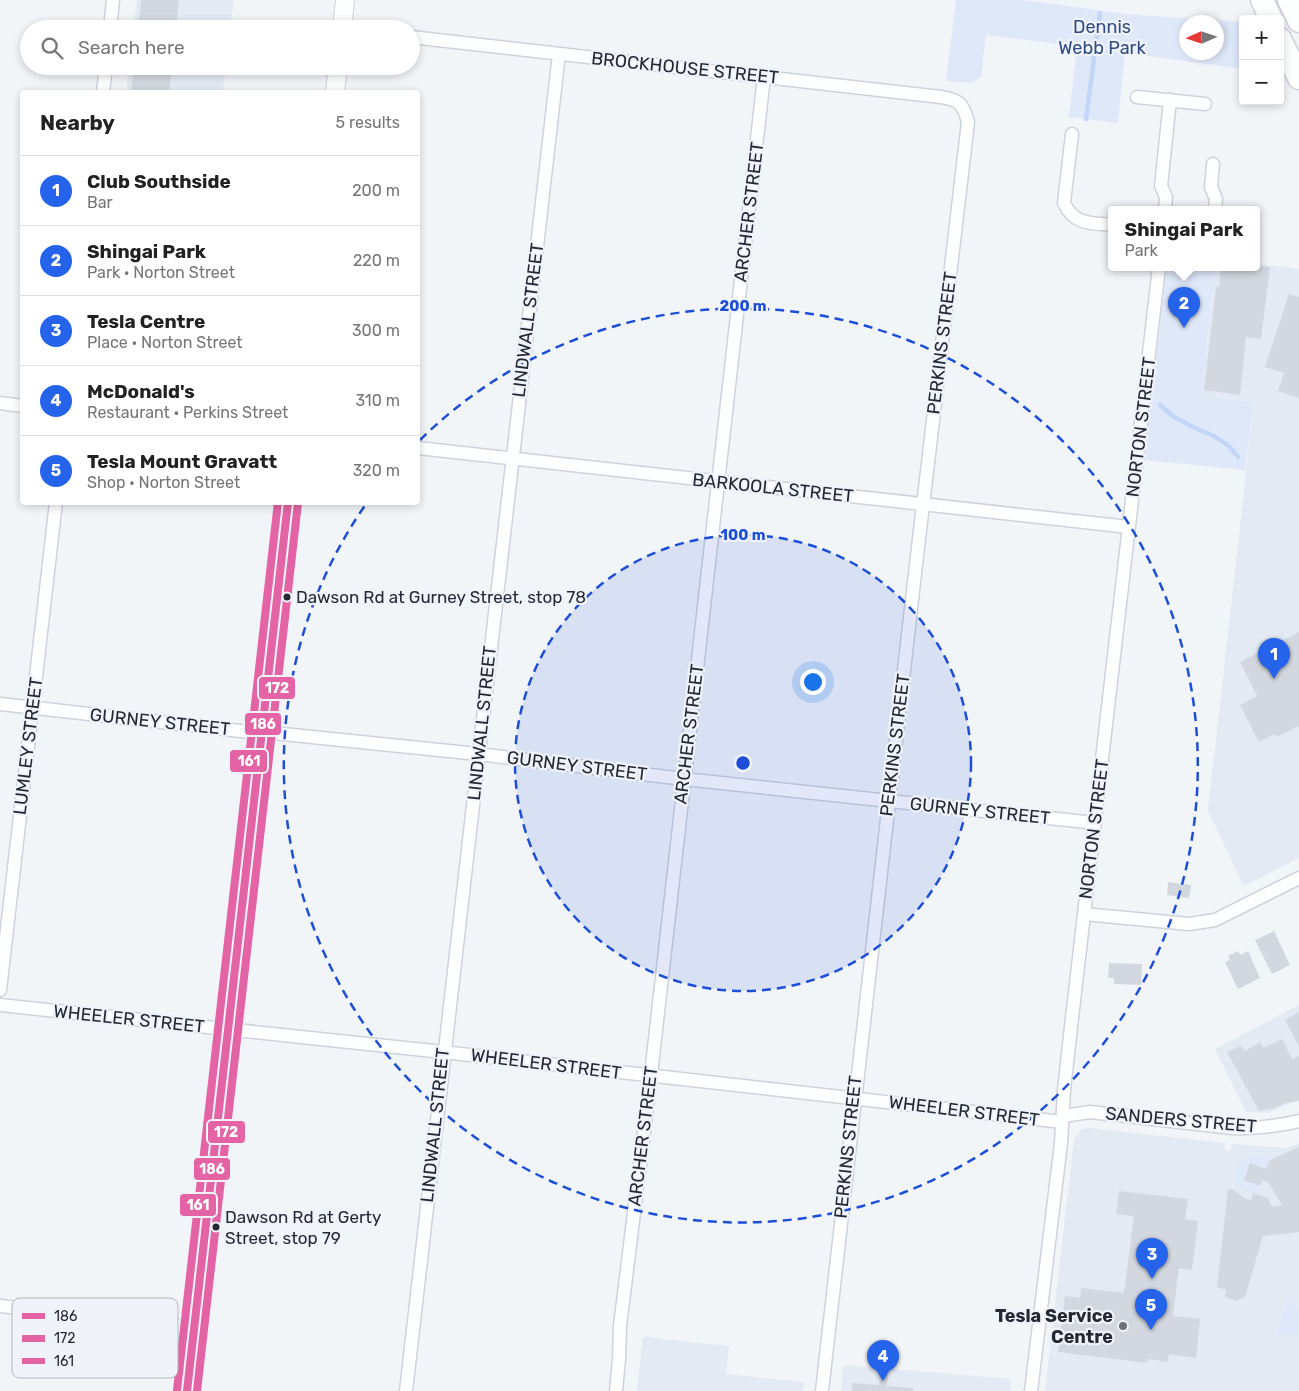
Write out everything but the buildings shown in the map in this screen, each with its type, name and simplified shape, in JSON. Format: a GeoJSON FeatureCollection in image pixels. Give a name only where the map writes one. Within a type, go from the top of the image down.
{"type":"FeatureCollection","features":[{"type":"Feature","properties":{"kind":"highway"},"geometry":{"type":"LineString","coordinates":[[1262,0],[1268,15]]}},
{"type":"Feature","properties":{"kind":"highway"},"geometry":{"type":"LineString","coordinates":[[1289,0],[1299,21]]}},
{"type":"Feature","properties":{"kind":"highway"},"geometry":{"type":"LineString","coordinates":[[1284,47],[1299,78]]}},
{"type":"Feature","properties":{"kind":"main road"},"geometry":{"type":"LineString","coordinates":[[343,20],[345,0]]}},
{"type":"Feature","properties":{"kind":"main road"},"geometry":{"type":"LineString","coordinates":[[335,90],[337,75]]}},
{"type":"Feature","properties":{"kind":"main road"},"geometry":{"type":"LineString","coordinates":[[187,1391],[288,505]]}},
{"type":"Feature","properties":{"kind":"street"},"geometry":{"type":"LineString","coordinates":[[111,20],[113,0]]}},
{"type":"Feature","properties":{"kind":"street","name":"BROCKHOUSE STREET"},"geometry":{"type":"LineString","coordinates":[[420,39],[941,97],[959,102]]}},
{"type":"Feature","properties":{"kind":"street","name":"LINDWALL STREET"},"geometry":{"type":"LineString","coordinates":[[406,1391],[559,54]]}},
{"type":"Feature","properties":{"kind":"street"},"geometry":{"type":"LineString","coordinates":[[103,90],[105,75]]}},
{"type":"Feature","properties":{"kind":"street","name":"ARCHER STREET"},"geometry":{"type":"LineString","coordinates":[[616,1391],[620,1359],[620,1326],[764,77]]}},
{"type":"Feature","properties":{"kind":"street"},"geometry":{"type":"LineString","coordinates":[[1137,97],[1205,104]]}},
{"type":"Feature","properties":{"kind":"street"},"geometry":{"type":"LineString","coordinates":[[1165,206],[1166,197],[1162,186],[1170,100]]}},
{"type":"Feature","properties":{"kind":"street","name":"PERKINS STREET"},"geometry":{"type":"LineString","coordinates":[[822,1391],[853,1098],[968,122],[965,110],[959,102]]}},
{"type":"Feature","properties":{"kind":"street"},"geometry":{"type":"LineString","coordinates":[[1072,134],[1064,203],[1068,212],[1076,219],[1108,225]]}},
{"type":"Feature","properties":{"kind":"street"},"geometry":{"type":"LineString","coordinates":[[1213,164],[1211,187],[1216,199],[1215,206]]}},
{"type":"Feature","properties":{"kind":"street","name":"NORTON STREET"},"geometry":{"type":"LineString","coordinates":[[1031,1391],[1061,1143],[1064,1090],[1159,271]]}},
{"type":"Feature","properties":{"kind":"street"},"geometry":{"type":"LineString","coordinates":[[0,403],[20,406]]}},
{"type":"Feature","properties":{"kind":"street","name":"BARKOOLA STREET"},"geometry":{"type":"LineString","coordinates":[[420,448],[1129,527]]}},
{"type":"Feature","properties":{"kind":"street","name":"LUMLEY STREET"},"geometry":{"type":"LineString","coordinates":[[0,990],[56,505]]}},
{"type":"Feature","properties":{"kind":"street","name":"GURNEY STREET"},"geometry":{"type":"LineString","coordinates":[[0,704],[478,754],[684,779],[1094,824]]}},
{"type":"Feature","properties":{"kind":"street"},"geometry":{"type":"LineString","coordinates":[[1084,914],[1189,924],[1215,920],[1299,878]]}},
{"type":"Feature","properties":{"kind":"street","name":"WHEELER STREET"},"geometry":{"type":"LineString","coordinates":[[0,1005],[1062,1119]]}},
{"type":"Feature","properties":{"kind":"street","name":"SANDERS STREET"},"geometry":{"type":"LineString","coordinates":[[1062,1119],[1090,1112],[1240,1129],[1262,1128],[1299,1121]]}},
{"type":"Feature","properties":{"kind":"street"},"geometry":{"type":"LineString","coordinates":[[178,1326],[194,1328]]}},
{"type":"Feature","properties":{"kind":"shaded area"},"geometry":{"type":"Polygon","coordinates":[[[137,0],[234,0],[231,20],[134,20],[137,0]]]}},
{"type":"Feature","properties":{"kind":"shaded area"},"geometry":{"type":"Polygon","coordinates":[[[128,75],[225,75],[223,90],[126,90],[128,75]]]}},
{"type":"Feature","properties":{"kind":"shaded area"},"geometry":{"type":"Polygon","coordinates":[[[1260,264],[1299,269],[1299,858],[1244,886],[1208,811],[1254,402],[1201,396],[1216,271],[1260,271],[1260,264]]]}},
{"type":"Feature","properties":{"kind":"shaded area"},"geometry":{"type":"Polygon","coordinates":[[[1299,1005],[1299,1099],[1268,1113],[1246,1112],[1215,1049],[1299,1005]]]}},
{"type":"Feature","properties":{"kind":"shaded area"},"geometry":{"type":"Polygon","coordinates":[[[1089,1128],[1225,1143],[1225,1150],[1231,1150],[1232,1144],[1287,1148],[1299,1143],[1299,1391],[1045,1391],[1074,1140],[1082,1129],[1089,1128]]]}},
{"type":"Feature","properties":{"kind":"shaded area"},"geometry":{"type":"Polygon","coordinates":[[[643,1337],[729,1346],[726,1374],[804,1382],[803,1391],[637,1391],[643,1337]]]}},
{"type":"Feature","properties":{"kind":"shaded area"},"geometry":{"type":"Polygon","coordinates":[[[843,1365],[1011,1379],[1010,1391],[841,1391],[843,1365]]]}},
{"type":"Feature","properties":{"kind":"green space","name":"Dennis Webb Park"},"geometry":{"type":"Polygon","coordinates":[[[956,0],[1022,0],[1126,14],[1179,18],[1179,60],[1224,60],[1224,21],[1239,22],[1239,68],[1125,53],[1118,123],[1069,117],[1077,46],[986,35],[981,77],[971,83],[946,81],[956,0]]]}},
{"type":"Feature","properties":{"kind":"green space"},"geometry":{"type":"Polygon","coordinates":[[[1167,271],[1216,271],[1201,396],[1254,402],[1245,470],[1144,460],[1167,271]]]}},
{"type":"Feature","properties":{"kind":"green space"},"geometry":{"type":"Polygon","coordinates":[[[1255,1155],[1263,1156],[1270,1160],[1266,1169],[1250,1163],[1260,1186],[1257,1195],[1253,1193],[1252,1195],[1239,1186],[1236,1174],[1237,1167],[1241,1162],[1255,1155]]]}},
{"type":"Feature","properties":{"kind":"green space"},"geometry":{"type":"Polygon","coordinates":[[[1289,1295],[1299,1311],[1299,1334],[1276,1336],[1289,1295]]]}},
{"type":"Feature","properties":{"kind":"waterway"},"geometry":{"type":"LineString","coordinates":[[1086,119],[1100,13]]}},
{"type":"Feature","properties":{"kind":"waterway"},"geometry":{"type":"LineString","coordinates":[[1160,405],[1174,417],[1214,436],[1229,446],[1238,457]]}},
{"type":"Feature","properties":{"kind":"transit line","name":"161"},"geometry":{"type":"LineString","coordinates":[[177,1390],[278,505]]}},
{"type":"Feature","properties":{"kind":"transit line","name":"186"},"geometry":{"type":"LineString","coordinates":[[187,1391],[288,505]]}},
{"type":"Feature","properties":{"kind":"transit line","name":"172"},"geometry":{"type":"LineString","coordinates":[[197,1391],[298,505]]}},
{"type":"Feature","properties":{"kind":"place","name":"Shingai Park"},"geometry":{"type":"Point","coordinates":[1184,328]}},
{"type":"Feature","properties":{"kind":"place","name":"Dawson Rd at Gurney Street, stop 78"},"geometry":{"type":"Point","coordinates":[287,597]}},
{"type":"Feature","properties":{"kind":"place","name":"Club Southside"},"geometry":{"type":"Point","coordinates":[1274,679]}},
{"type":"Feature","properties":{"kind":"place","name":"Dawson Rd at Gerty Street, stop 79"},"geometry":{"type":"Point","coordinates":[216,1227]}},
{"type":"Feature","properties":{"kind":"place","name":"Tesla Centre"},"geometry":{"type":"Point","coordinates":[1152,1279]}},
{"type":"Feature","properties":{"kind":"place","name":"Tesla Service Centre"},"geometry":{"type":"Point","coordinates":[1123,1326]}},
{"type":"Feature","properties":{"kind":"place","name":"Tesla Mount Gravatt"},"geometry":{"type":"Point","coordinates":[1151,1330]}},
{"type":"Feature","properties":{"kind":"place","name":"McDonald's"},"geometry":{"type":"Point","coordinates":[883,1381]}}]}
